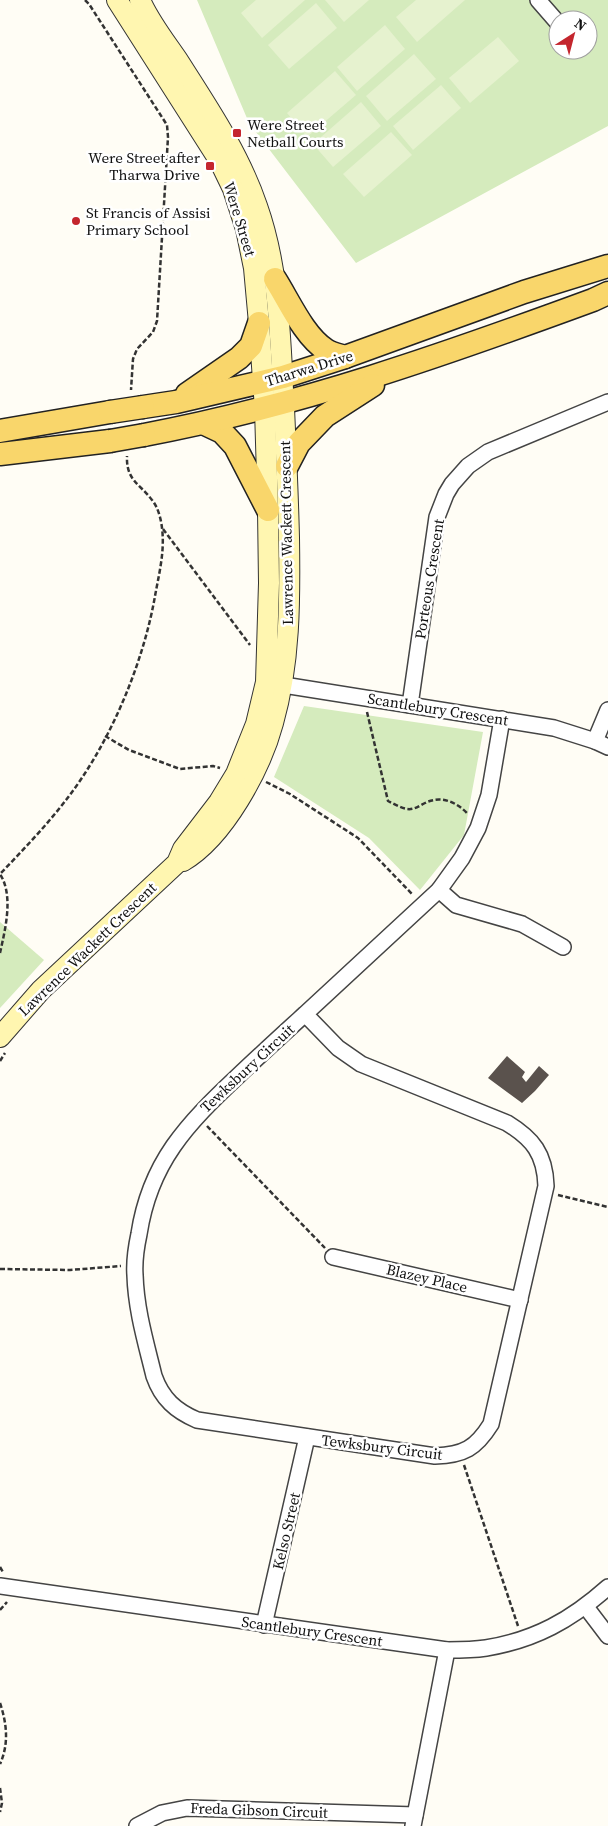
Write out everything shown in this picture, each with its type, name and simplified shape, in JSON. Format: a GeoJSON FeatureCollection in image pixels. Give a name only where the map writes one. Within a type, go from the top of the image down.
{"type":"FeatureCollection","features":[{"type":"Feature","properties":{"kind":"main road","name":"Tharwa Drive"},"geometry":{"type":"LineString","coordinates":[[0,431],[176,402],[273,380],[345,358],[524,292],[608,266]]}},
{"type":"Feature","properties":{"kind":"main road"},"geometry":{"type":"LineString","coordinates":[[276,279],[300,320],[316,342],[328,351],[345,358]]}},
{"type":"Feature","properties":{"kind":"main road","name":"Tharwa Drive"},"geometry":{"type":"LineString","coordinates":[[0,454],[110,441],[205,424],[274,406],[395,371],[608,293]]}},
{"type":"Feature","properties":{"kind":"main road"},"geometry":{"type":"LineString","coordinates":[[176,402],[239,358],[250,346],[259,323]]}},
{"type":"Feature","properties":{"kind":"main road"},"geometry":{"type":"LineString","coordinates":[[287,466],[299,443],[325,416],[395,371]]}},
{"type":"Feature","properties":{"kind":"main road"},"geometry":{"type":"LineString","coordinates":[[205,424],[222,432],[235,446],[268,510]]}},
{"type":"Feature","properties":{"kind":"street","name":"Were Street"},"geometry":{"type":"LineString","coordinates":[[117,0],[220,160],[233,189],[246,229],[254,268],[259,323],[273,380]]}},
{"type":"Feature","properties":{"kind":"street","name":"Were Street"},"geometry":{"type":"LineString","coordinates":[[140,0],[226,137],[258,207],[276,279],[273,380]]}},
{"type":"Feature","properties":{"kind":"street"},"geometry":{"type":"LineString","coordinates":[[538,0],[548,12]]}},
{"type":"Feature","properties":{"kind":"street","name":"Lawrence Wackett Crescent"},"geometry":{"type":"LineString","coordinates":[[177,863],[183,849],[220,802],[236,774],[274,684],[267,654],[268,510],[274,406],[273,380]]}},
{"type":"Feature","properties":{"kind":"street","name":"Porteous Crescent"},"geometry":{"type":"LineString","coordinates":[[410,705],[437,517],[452,484],[468,466],[488,452],[608,402]]}},
{"type":"Feature","properties":{"kind":"street","name":"Lawrence Wackett Crescent"},"geometry":{"type":"LineString","coordinates":[[0,1037],[41,990],[177,863],[198,852],[217,831],[240,798],[267,743],[273,724],[274,684],[290,591],[287,466],[274,406]]}},
{"type":"Feature","properties":{"kind":"street","name":"Scantlebury Crescent"},"geometry":{"type":"LineString","coordinates":[[274,684],[554,728],[602,744]]}},
{"type":"Feature","properties":{"kind":"street"},"geometry":{"type":"LineString","coordinates":[[602,744],[608,710]]}},
{"type":"Feature","properties":{"kind":"street","name":"Tewksbury Circuit"},"geometry":{"type":"LineString","coordinates":[[305,1014],[338,1048],[361,1064],[507,1123],[530,1140],[541,1157],[546,1176],[544,1192],[491,1424],[482,1439],[469,1450],[453,1456],[435,1456],[196,1420],[180,1413],[166,1400],[154,1376],[138,1312],[135,1267],[141,1219],[148,1194],[171,1148],[186,1128],[208,1105],[305,1014],[422,905],[439,890],[462,858],[477,829],[489,796],[502,719]]}},
{"type":"Feature","properties":{"kind":"street"},"geometry":{"type":"LineString","coordinates":[[439,890],[456,905],[522,924],[563,947]]}},
{"type":"Feature","properties":{"kind":"street","name":"Blazey Place"},"geometry":{"type":"LineString","coordinates":[[333,1257],[520,1300]]}},
{"type":"Feature","properties":{"kind":"street","name":"Kelso Street"},"geometry":{"type":"LineString","coordinates":[[264,1624],[307,1437]]}},
{"type":"Feature","properties":{"kind":"street","name":"Scantlebury Crescent"},"geometry":{"type":"LineString","coordinates":[[0,1586],[447,1650],[484,1649],[523,1639],[554,1626],[586,1607],[608,1586]]}},
{"type":"Feature","properties":{"kind":"street"},"geometry":{"type":"LineString","coordinates":[[586,1607],[608,1636]]}},
{"type":"Feature","properties":{"kind":"street","name":"Freda Gibson Circuit"},"geometry":{"type":"LineString","coordinates":[[137,1826],[162,1813],[187,1808],[414,1821],[447,1650]]}},
{"type":"Feature","properties":{"kind":"path"},"geometry":{"type":"LineString","coordinates":[[162,528],[252,648],[259,654],[267,654]]}},
{"type":"Feature","properties":{"kind":"path"},"geometry":{"type":"LineString","coordinates":[[366,698],[365,706],[388,801],[406,809],[415,808],[431,800],[444,799],[457,804],[467,813],[472,822],[470,826],[477,829]]}},
{"type":"Feature","properties":{"kind":"path"},"geometry":{"type":"LineString","coordinates":[[105,736],[128,750],[180,769],[213,766],[236,774]]}},
{"type":"Feature","properties":{"kind":"path"},"geometry":{"type":"LineString","coordinates":[[261,779],[290,794],[358,838],[422,905]]}},
{"type":"Feature","properties":{"kind":"path"},"geometry":{"type":"LineString","coordinates":[[0,874],[6,894],[7,913],[0,953]]}},
{"type":"Feature","properties":{"kind":"path"},"geometry":{"type":"LineString","coordinates":[[202,1121],[333,1257]]}},
{"type":"Feature","properties":{"kind":"path"},"geometry":{"type":"LineString","coordinates":[[544,1192],[608,1207]]}},
{"type":"Feature","properties":{"kind":"path"},"geometry":{"type":"LineString","coordinates":[[0,1269],[70,1270],[123,1265],[128,1268],[135,1267]]}},
{"type":"Feature","properties":{"kind":"path"},"geometry":{"type":"LineString","coordinates":[[462,1460],[523,1639]]}},
{"type":"Feature","properties":{"kind":"path"},"geometry":{"type":"LineString","coordinates":[[0,1609],[7,1602],[14,1599]]}},
{"type":"Feature","properties":{"kind":"path"},"geometry":{"type":"LineString","coordinates":[[0,1703],[7,1731],[5,1752],[0,1764]]}},
{"type":"Feature","properties":{"kind":"path"},"geometry":{"type":"LineString","coordinates":[[0,1788],[2,1804],[0,1812]]}},
{"type":"Feature","properties":{"kind":"green space"},"geometry":{"type":"Polygon","coordinates":[[[197,0],[608,0],[608,126],[356,263],[249,123],[197,0]]]}},
{"type":"Feature","properties":{"kind":"green space"},"geometry":{"type":"Polygon","coordinates":[[[256,0],[305,0],[262,38],[241,13],[256,0]]]}},
{"type":"Feature","properties":{"kind":"green space"},"geometry":{"type":"Polygon","coordinates":[[[325,0],[369,0],[344,22],[325,0]]]}},
{"type":"Feature","properties":{"kind":"green space"},"geometry":{"type":"Polygon","coordinates":[[[416,0],[465,0],[417,42],[396,17],[416,0]]]}},
{"type":"Feature","properties":{"kind":"green space"},"geometry":{"type":"Polygon","coordinates":[[[316,3],[337,28],[289,69],[268,45],[316,3]]]}},
{"type":"Feature","properties":{"kind":"green space"},"geometry":{"type":"Polygon","coordinates":[[[385,25],[405,49],[357,91],[337,67],[385,25]]]}},
{"type":"Feature","properties":{"kind":"green space"},"geometry":{"type":"Polygon","coordinates":[[[498,37],[519,61],[470,103],[449,78],[498,37]]]}},
{"type":"Feature","properties":{"kind":"green space"},"geometry":{"type":"Polygon","coordinates":[[[414,54],[436,79],[387,121],[366,96],[414,54]]]}},
{"type":"Feature","properties":{"kind":"green space"},"geometry":{"type":"Polygon","coordinates":[[[335,71],[356,95],[307,137],[287,113],[335,71]]]}},
{"type":"Feature","properties":{"kind":"green space"},"geometry":{"type":"Polygon","coordinates":[[[441,85],[461,108],[413,150],[393,126],[441,85]]]}},
{"type":"Feature","properties":{"kind":"green space"},"geometry":{"type":"Polygon","coordinates":[[[361,102],[381,126],[333,167],[313,144],[361,102]]]}},
{"type":"Feature","properties":{"kind":"green space"},"geometry":{"type":"Polygon","coordinates":[[[391,132],[412,155],[364,197],[343,174],[391,132]]]}},
{"type":"Feature","properties":{"kind":"green space"},"geometry":{"type":"Polygon","coordinates":[[[304,706],[483,732],[464,835],[420,890],[369,838],[274,777],[304,706]]]}},
{"type":"Feature","properties":{"kind":"green space"},"geometry":{"type":"Polygon","coordinates":[[[0,922],[44,960],[0,1008],[0,922]]]}},
{"type":"Feature","properties":{"kind":"building"},"geometry":{"type":"Polygon","coordinates":[[[507,1056],[525,1072],[522,1077],[526,1082],[539,1066],[549,1075],[522,1103],[488,1078],[507,1056]]]}},
{"type":"Feature","properties":{"kind":"place","name":"Were Street Netball Courts"},"geometry":{"type":"Point","coordinates":[237,133]}},
{"type":"Feature","properties":{"kind":"place","name":"Were Street after Tharwa Drive"},"geometry":{"type":"Point","coordinates":[210,166]}},
{"type":"Feature","properties":{"kind":"place","name":"St Francis of Assisi Primary School"},"geometry":{"type":"Point","coordinates":[76,221]}}]}
